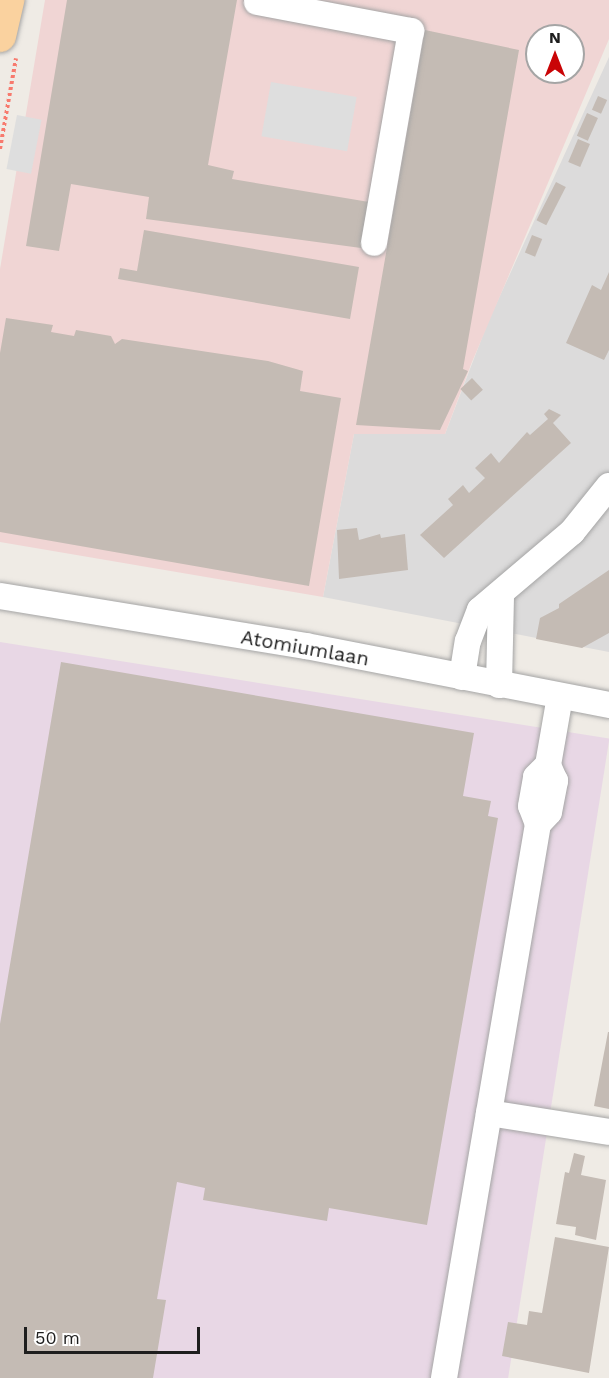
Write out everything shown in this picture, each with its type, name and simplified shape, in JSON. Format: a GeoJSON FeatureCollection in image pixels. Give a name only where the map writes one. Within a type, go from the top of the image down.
{"type":"FeatureCollection","features":[{"type":"Feature","properties":{"kind":"main road"},"geometry":{"type":"LineString","coordinates":[[8,0],[9,41]]}},
{"type":"Feature","properties":{"kind":"street"},"geometry":{"type":"LineString","coordinates":[[257,2],[411,31],[374,243]]}},
{"type":"Feature","properties":{"kind":"street"},"geometry":{"type":"LineString","coordinates":[[462,677],[468,641],[480,610],[501,595],[572,532],[608,492]]}},
{"type":"Feature","properties":{"kind":"street"},"geometry":{"type":"LineString","coordinates":[[499,685],[501,595]]}},
{"type":"Feature","properties":{"kind":"street","name":"Atomiumlaan"},"geometry":{"type":"LineString","coordinates":[[0,596],[306,646],[609,705]]}},
{"type":"Feature","properties":{"kind":"street"},"geometry":{"type":"LineString","coordinates":[[444,1378],[538,824],[531,806],[536,777],[548,765],[560,696]]}},
{"type":"Feature","properties":{"kind":"street"},"geometry":{"type":"LineString","coordinates":[[489,1113],[609,1132]]}},
{"type":"Feature","properties":{"kind":"path"},"geometry":{"type":"LineString","coordinates":[[0,149],[9,41]]}},
{"type":"Feature","properties":{"kind":"shaded area"},"geometry":{"type":"Polygon","coordinates":[[[45,0],[609,0],[609,39],[472,362],[445,434],[354,434],[323,597],[0,542],[0,269],[45,0]]]}},
{"type":"Feature","properties":{"kind":"shaded area"},"geometry":{"type":"Polygon","coordinates":[[[609,57],[609,652],[323,597],[354,434],[445,434],[488,322],[609,57]]]}},
{"type":"Feature","properties":{"kind":"shaded area"},"geometry":{"type":"Polygon","coordinates":[[[271,82],[357,97],[347,151],[261,136],[271,82]]]}},
{"type":"Feature","properties":{"kind":"shaded area"},"geometry":{"type":"Polygon","coordinates":[[[17,115],[42,120],[31,174],[7,169],[17,115]]]}},
{"type":"Feature","properties":{"kind":"shaded area"},"geometry":{"type":"Polygon","coordinates":[[[0,642],[609,738],[508,1378],[0,1378],[0,642]]]}},
{"type":"Feature","properties":{"kind":"building"},"geometry":{"type":"Polygon","coordinates":[[[67,0],[237,0],[208,165],[234,171],[232,179],[375,203],[361,248],[146,219],[149,197],[71,184],[59,251],[26,246],[67,0]]]}},
{"type":"Feature","properties":{"kind":"building"},"geometry":{"type":"Polygon","coordinates":[[[425,30],[519,50],[463,369],[468,371],[440,430],[356,425],[425,30]]]}},
{"type":"Feature","properties":{"kind":"building"},"geometry":{"type":"Polygon","coordinates":[[[598,96],[607,100],[601,114],[592,110],[598,96]]]}},
{"type":"Feature","properties":{"kind":"building"},"geometry":{"type":"Polygon","coordinates":[[[587,113],[598,118],[588,141],[577,136],[587,113]]]}},
{"type":"Feature","properties":{"kind":"building"},"geometry":{"type":"Polygon","coordinates":[[[578,139],[590,144],[580,167],[568,162],[578,139]]]}},
{"type":"Feature","properties":{"kind":"building"},"geometry":{"type":"Polygon","coordinates":[[[556,182],[566,187],[546,225],[536,220],[556,182]]]}},
{"type":"Feature","properties":{"kind":"building"},"geometry":{"type":"Polygon","coordinates":[[[144,230],[359,267],[350,319],[118,279],[120,268],[137,271],[144,230]]]}},
{"type":"Feature","properties":{"kind":"building"},"geometry":{"type":"Polygon","coordinates":[[[532,235],[542,239],[535,257],[525,253],[532,235]]]}},
{"type":"Feature","properties":{"kind":"building"},"geometry":{"type":"Polygon","coordinates":[[[609,272],[609,350],[604,360],[566,343],[592,285],[601,290],[609,272]]]}},
{"type":"Feature","properties":{"kind":"building"},"geometry":{"type":"Polygon","coordinates":[[[6,318],[53,325],[51,332],[74,336],[76,330],[111,336],[115,344],[122,339],[268,361],[303,371],[300,391],[341,398],[309,586],[0,532],[0,353],[6,318]]]}},
{"type":"Feature","properties":{"kind":"building"},"geometry":{"type":"Polygon","coordinates":[[[472,378],[483,390],[471,401],[460,389],[472,378]]]}},
{"type":"Feature","properties":{"kind":"building"},"geometry":{"type":"Polygon","coordinates":[[[549,409],[561,415],[553,423],[571,443],[444,558],[420,535],[453,505],[448,499],[463,485],[469,493],[485,478],[475,468],[491,453],[499,463],[527,432],[530,435],[548,419],[544,414],[549,409]]]}},
{"type":"Feature","properties":{"kind":"building"},"geometry":{"type":"Polygon","coordinates":[[[357,528],[359,540],[380,534],[381,538],[405,534],[408,570],[339,579],[337,530],[357,528]]]}},
{"type":"Feature","properties":{"kind":"building"},"geometry":{"type":"Polygon","coordinates":[[[609,570],[609,633],[582,648],[536,639],[540,618],[559,608],[559,604],[609,570]]]}},
{"type":"Feature","properties":{"kind":"building"},"geometry":{"type":"Polygon","coordinates":[[[61,662],[474,733],[463,796],[491,801],[488,816],[498,818],[427,1225],[329,1208],[327,1221],[203,1200],[205,1188],[177,1182],[157,1299],[166,1300],[153,1378],[0,1378],[0,1024],[61,662]]]}},
{"type":"Feature","properties":{"kind":"building"},"geometry":{"type":"Polygon","coordinates":[[[609,1032],[609,1109],[594,1106],[609,1032]]]}},
{"type":"Feature","properties":{"kind":"building"},"geometry":{"type":"Polygon","coordinates":[[[574,1153],[585,1156],[581,1175],[606,1180],[596,1240],[575,1235],[576,1227],[556,1224],[565,1172],[569,1173],[574,1153]]]}},
{"type":"Feature","properties":{"kind":"building"},"geometry":{"type":"Polygon","coordinates":[[[555,1237],[609,1247],[589,1373],[502,1356],[508,1322],[527,1325],[529,1311],[542,1313],[555,1237]]]}}]}
